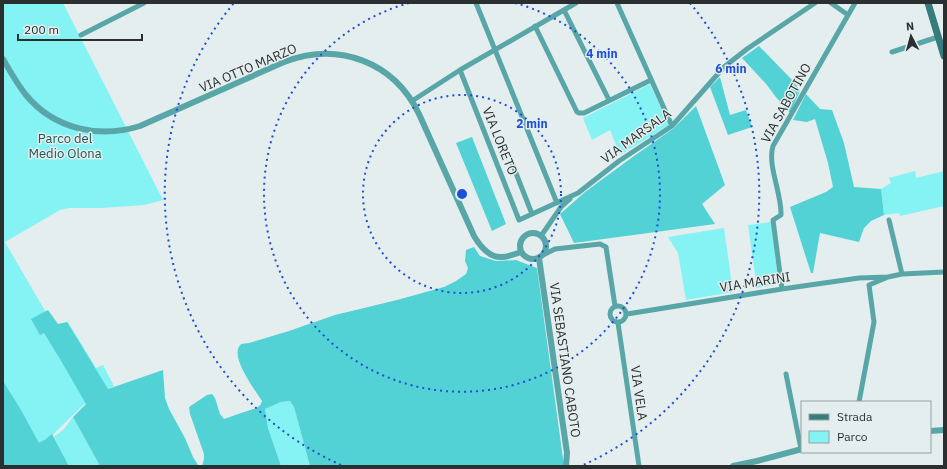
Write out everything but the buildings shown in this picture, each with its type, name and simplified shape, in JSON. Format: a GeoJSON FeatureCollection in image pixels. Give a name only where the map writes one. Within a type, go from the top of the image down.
{"type":"FeatureCollection","features":[{"type":"Feature","properties":{"kind":"main road"},"geometry":{"type":"LineString","coordinates":[[928,3],[944,56]]}},
{"type":"Feature","properties":{"kind":"street"},"geometry":{"type":"LineString","coordinates":[[81,35],[144,3]]}},
{"type":"Feature","properties":{"kind":"street"},"geometry":{"type":"LineString","coordinates":[[476,3],[557,203]]}},
{"type":"Feature","properties":{"kind":"street"},"geometry":{"type":"LineString","coordinates":[[412,101],[495,49],[576,3]]}},
{"type":"Feature","properties":{"kind":"street"},"geometry":{"type":"LineString","coordinates":[[617,3],[672,126]]}},
{"type":"Feature","properties":{"kind":"street","name":"VIA MARSALA"},"geometry":{"type":"LineString","coordinates":[[541,236],[561,207],[619,161],[672,126],[724,67],[747,49],[815,3]]}},
{"type":"Feature","properties":{"kind":"street"},"geometry":{"type":"LineString","coordinates":[[831,3],[848,15]]}},
{"type":"Feature","properties":{"kind":"street","name":"VIA SABOTINO"},"geometry":{"type":"LineString","coordinates":[[782,289],[773,220],[781,215],[781,206],[772,161],[773,146],[855,3]]}},
{"type":"Feature","properties":{"kind":"street"},"geometry":{"type":"LineString","coordinates":[[564,10],[609,100]]}},
{"type":"Feature","properties":{"kind":"street"},"geometry":{"type":"LineString","coordinates":[[535,26],[577,112],[580,114],[652,80]]}},
{"type":"Feature","properties":{"kind":"street"},"geometry":{"type":"LineString","coordinates":[[892,52],[938,38]]}},
{"type":"Feature","properties":{"kind":"street","name":"VIA OTTO MARZO"},"geometry":{"type":"LineString","coordinates":[[3,59],[22,90],[31,101],[54,119],[82,130],[96,132],[118,132],[140,126],[284,62],[300,57],[315,54],[339,54],[355,58],[384,72],[407,93],[419,114],[477,241],[488,253],[500,258],[521,252]]}},
{"type":"Feature","properties":{"kind":"street","name":"VIA LORETO"},"geometry":{"type":"LineString","coordinates":[[460,70],[519,220]]}},
{"type":"Feature","properties":{"kind":"street"},"geometry":{"type":"LineString","coordinates":[[512,163],[532,214]]}},
{"type":"Feature","properties":{"kind":"street","name":"VIA MARSALA"},"geometry":{"type":"LineString","coordinates":[[519,220],[578,193]]}},
{"type":"Feature","properties":{"kind":"street"},"geometry":{"type":"LineString","coordinates":[[889,220],[902,274]]}},
{"type":"Feature","properties":{"kind":"street"},"geometry":{"type":"LineString","coordinates":[[532,233],[541,236],[546,243],[545,251],[541,256],[531,259],[523,256],[519,248],[521,239],[532,233]]}},
{"type":"Feature","properties":{"kind":"street","name":"VIA VELA"},"geometry":{"type":"LineString","coordinates":[[541,256],[555,250],[562,249],[600,244],[606,247],[615,306],[611,310],[610,316],[618,323],[639,466]]}},
{"type":"Feature","properties":{"kind":"street","name":"VIA SEBASTIANO CABOTO"},"geometry":{"type":"LineString","coordinates":[[541,256],[567,452],[566,466]]}},
{"type":"Feature","properties":{"kind":"street"},"geometry":{"type":"LineString","coordinates":[[859,401],[874,322],[870,285],[888,277],[902,274],[944,272]]}},
{"type":"Feature","properties":{"kind":"street","name":"VIA MARINI"},"geometry":{"type":"LineString","coordinates":[[627,314],[859,278],[888,277]]}},
{"type":"Feature","properties":{"kind":"street"},"geometry":{"type":"LineString","coordinates":[[615,306],[623,307],[627,314],[623,321],[618,323]]}},
{"type":"Feature","properties":{"kind":"street"},"geometry":{"type":"LineString","coordinates":[[786,374],[801,444]]}},
{"type":"Feature","properties":{"kind":"street"},"geometry":{"type":"LineString","coordinates":[[931,431],[944,430]]}},
{"type":"Feature","properties":{"kind":"street"},"geometry":{"type":"LineString","coordinates":[[733,466],[801,449]]}},
{"type":"Feature","properties":{"kind":"green space","name":"Parco del Medio Olona"},"geometry":{"type":"Polygon","coordinates":[[[3,3],[63,3],[163,200],[144,205],[101,208],[70,208],[60,210],[5,242],[55,328],[68,322],[96,368],[103,365],[114,386],[100,393],[81,407],[21,466],[3,466],[3,3]]]}},
{"type":"Feature","properties":{"kind":"green space"},"geometry":{"type":"Polygon","coordinates":[[[650,84],[669,125],[620,155],[610,130],[592,140],[583,118],[650,84]]]}},
{"type":"Feature","properties":{"kind":"green space"},"geometry":{"type":"Polygon","coordinates":[[[915,171],[916,178],[944,171],[944,206],[900,216],[899,213],[884,215],[881,189],[891,183],[889,178],[915,171]]]}},
{"type":"Feature","properties":{"kind":"green space"},"geometry":{"type":"Polygon","coordinates":[[[771,222],[778,280],[775,285],[757,288],[748,225],[771,222]]]}},
{"type":"Feature","properties":{"kind":"green space"},"geometry":{"type":"Polygon","coordinates":[[[724,228],[733,292],[686,300],[678,253],[668,237],[724,228]]]}},
{"type":"Feature","properties":{"kind":"green space"},"geometry":{"type":"Polygon","coordinates":[[[290,401],[294,407],[310,466],[281,466],[268,428],[265,409],[281,402],[290,401]]]}},
{"type":"Feature","properties":{"kind":"green space"},"geometry":{"type":"Polygon","coordinates":[[[73,417],[100,466],[69,466],[54,437],[64,429],[73,417]]]}},
{"type":"Feature","properties":{"kind":"shaded area"},"geometry":{"type":"Polygon","coordinates":[[[759,46],[795,83],[800,91],[790,113],[742,58],[759,46]]]}},
{"type":"Feature","properties":{"kind":"shaded area"},"geometry":{"type":"Polygon","coordinates":[[[720,77],[730,115],[746,110],[752,127],[728,135],[710,87],[720,77]]]}},
{"type":"Feature","properties":{"kind":"shaded area"},"geometry":{"type":"Polygon","coordinates":[[[806,94],[820,109],[832,110],[844,143],[854,187],[881,189],[884,215],[871,221],[864,228],[859,242],[820,233],[813,273],[811,273],[790,207],[826,192],[833,187],[828,163],[815,119],[807,122],[793,120],[806,94]]]}},
{"type":"Feature","properties":{"kind":"shaded area"},"geometry":{"type":"Polygon","coordinates":[[[696,106],[725,185],[702,204],[715,224],[574,243],[560,214],[585,192],[674,128],[696,106]]]}},
{"type":"Feature","properties":{"kind":"shaded area"},"geometry":{"type":"Polygon","coordinates":[[[472,137],[506,224],[492,231],[456,143],[472,137]]]}},
{"type":"Feature","properties":{"kind":"shaded area"},"geometry":{"type":"Polygon","coordinates":[[[474,247],[480,256],[496,261],[516,260],[537,268],[564,466],[310,466],[294,407],[290,401],[281,402],[265,409],[268,428],[281,466],[202,466],[204,454],[189,407],[207,395],[212,394],[215,398],[220,414],[224,419],[257,408],[262,401],[246,376],[239,361],[238,348],[241,344],[289,331],[335,315],[444,287],[466,274],[468,268],[465,261],[466,250],[474,247]]]}},
{"type":"Feature","properties":{"kind":"shaded area"},"geometry":{"type":"Polygon","coordinates":[[[48,310],[58,324],[67,322],[108,389],[163,370],[165,398],[169,409],[185,438],[193,457],[198,465],[202,466],[100,466],[73,417],[86,404],[44,333],[40,335],[31,319],[48,310]]]}},
{"type":"Feature","properties":{"kind":"shaded area"},"geometry":{"type":"Polygon","coordinates":[[[3,381],[39,443],[52,434],[69,466],[3,466],[3,381]]]}}]}
